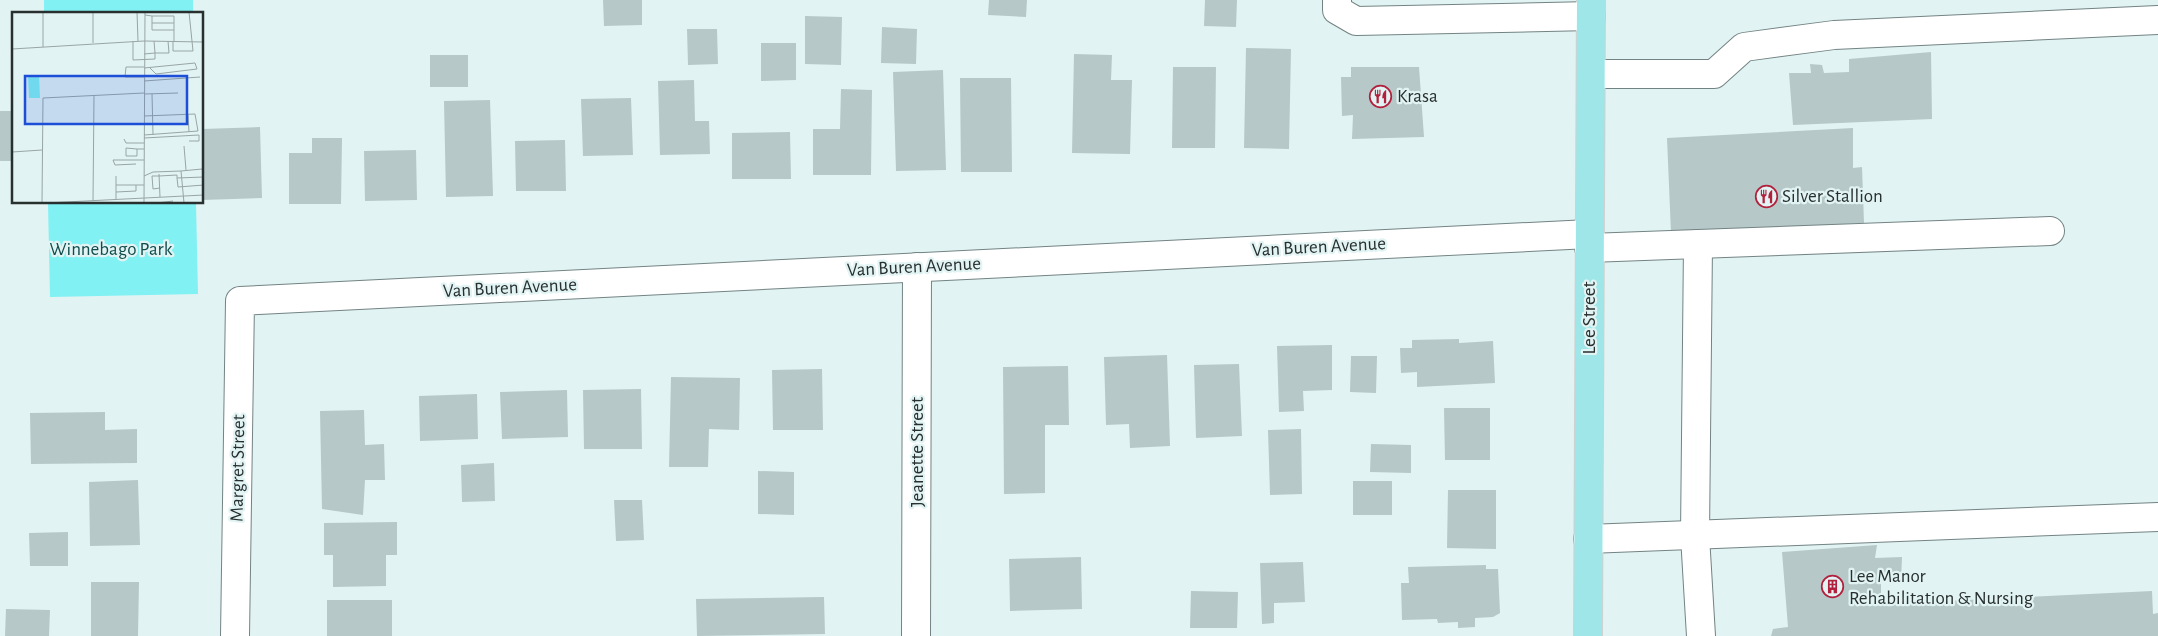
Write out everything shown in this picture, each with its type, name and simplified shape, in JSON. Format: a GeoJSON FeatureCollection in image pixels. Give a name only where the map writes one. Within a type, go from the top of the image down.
{"type":"FeatureCollection","features":[{"type":"Feature","properties":{"kind":"main road","name":"Lee Street"},"geometry":{"type":"LineString","coordinates":[[1588,636],[1591,8]]}},
{"type":"Feature","properties":{"kind":"street"},"geometry":{"type":"LineString","coordinates":[[1337,0],[1337,10],[1356,21],[1591,8]]}},
{"type":"Feature","properties":{"kind":"street"},"geometry":{"type":"LineString","coordinates":[[1591,74],[1714,74],[1744,47],[1834,35],[2158,20]]}},
{"type":"Feature","properties":{"kind":"street","name":"Van Buren Avenue"},"geometry":{"type":"LineString","coordinates":[[240,301],[918,267],[1589,241],[1698,244],[2050,231]]}},
{"type":"Feature","properties":{"kind":"street"},"geometry":{"type":"LineString","coordinates":[[1698,244],[1694,536],[1701,636]]}},
{"type":"Feature","properties":{"kind":"street","name":"Jeanette Street"},"geometry":{"type":"LineString","coordinates":[[916,636],[918,267]]}},
{"type":"Feature","properties":{"kind":"street","name":"Margret Street"},"geometry":{"type":"LineString","coordinates":[[235,636],[240,301]]}},
{"type":"Feature","properties":{"kind":"street"},"geometry":{"type":"LineString","coordinates":[[1588,539],[2158,517]]}},
{"type":"Feature","properties":{"kind":"green space"},"geometry":{"type":"Polygon","coordinates":[[[44,0],[193,0],[193,12],[44,12],[44,0]]]}},
{"type":"Feature","properties":{"kind":"green space","name":"Winnebago Park"},"geometry":{"type":"Polygon","coordinates":[[[48,204],[196,204],[198,294],[50,297],[48,204]]]}},
{"type":"Feature","properties":{"kind":"building"},"geometry":{"type":"Polygon","coordinates":[[[603,0],[642,0],[642,25],[604,26],[603,0]]]}},
{"type":"Feature","properties":{"kind":"building"},"geometry":{"type":"Polygon","coordinates":[[[989,0],[1027,0],[1026,17],[988,15],[989,0]]]}},
{"type":"Feature","properties":{"kind":"building"},"geometry":{"type":"Polygon","coordinates":[[[1205,0],[1237,0],[1236,27],[1204,26],[1205,0]]]}},
{"type":"Feature","properties":{"kind":"building"},"geometry":{"type":"Polygon","coordinates":[[[805,16],[842,17],[841,65],[805,64],[805,16]]]}},
{"type":"Feature","properties":{"kind":"building"},"geometry":{"type":"Polygon","coordinates":[[[882,27],[917,29],[916,64],[881,63],[882,27]]]}},
{"type":"Feature","properties":{"kind":"building"},"geometry":{"type":"Polygon","coordinates":[[[687,29],[717,29],[718,64],[688,65],[687,29]]]}},
{"type":"Feature","properties":{"kind":"building"},"geometry":{"type":"Polygon","coordinates":[[[761,43],[796,43],[796,80],[761,81],[761,43]]]}},
{"type":"Feature","properties":{"kind":"building"},"geometry":{"type":"Polygon","coordinates":[[[1246,48],[1291,49],[1289,149],[1244,148],[1246,48]]]}},
{"type":"Feature","properties":{"kind":"building"},"geometry":{"type":"Polygon","coordinates":[[[1931,52],[1932,119],[1793,125],[1789,73],[1811,73],[1810,64],[1822,65],[1824,73],[1849,72],[1849,59],[1931,52]]]}},
{"type":"Feature","properties":{"kind":"building"},"geometry":{"type":"Polygon","coordinates":[[[1074,54],[1112,55],[1111,80],[1132,80],[1130,154],[1072,153],[1074,54]]]}},
{"type":"Feature","properties":{"kind":"building"},"geometry":{"type":"Polygon","coordinates":[[[430,55],[468,55],[468,87],[430,87],[430,55]]]}},
{"type":"Feature","properties":{"kind":"building"},"geometry":{"type":"Polygon","coordinates":[[[1173,67],[1216,67],[1215,148],[1172,148],[1173,67]]]}},
{"type":"Feature","properties":{"kind":"building","name":"Krasa"},"geometry":{"type":"Polygon","coordinates":[[[1351,67],[1419,67],[1424,137],[1352,139],[1353,115],[1342,116],[1341,77],[1351,77],[1351,67]]]}},
{"type":"Feature","properties":{"kind":"building"},"geometry":{"type":"Polygon","coordinates":[[[943,70],[946,170],[896,171],[893,72],[943,70]]]}},
{"type":"Feature","properties":{"kind":"building"},"geometry":{"type":"Polygon","coordinates":[[[960,78],[1011,78],[1012,172],[961,172],[960,78]]]}},
{"type":"Feature","properties":{"kind":"building"},"geometry":{"type":"Polygon","coordinates":[[[694,80],[695,121],[709,121],[710,154],[660,155],[658,81],[694,80]]]}},
{"type":"Feature","properties":{"kind":"building"},"geometry":{"type":"Polygon","coordinates":[[[841,89],[872,90],[871,175],[813,175],[813,129],[840,129],[841,89]]]}},
{"type":"Feature","properties":{"kind":"building"},"geometry":{"type":"Polygon","coordinates":[[[631,98],[633,155],[583,156],[581,99],[631,98]]]}},
{"type":"Feature","properties":{"kind":"building"},"geometry":{"type":"Polygon","coordinates":[[[490,100],[493,196],[446,197],[444,101],[490,100]]]}},
{"type":"Feature","properties":{"kind":"building"},"geometry":{"type":"Polygon","coordinates":[[[0,111],[12,111],[12,161],[0,161],[0,111]]]}},
{"type":"Feature","properties":{"kind":"building"},"geometry":{"type":"Polygon","coordinates":[[[260,127],[262,198],[204,200],[204,129],[260,127]]]}},
{"type":"Feature","properties":{"kind":"building","name":"Silver Stallion"},"geometry":{"type":"Polygon","coordinates":[[[1853,128],[1853,168],[1862,167],[1864,223],[1671,233],[1667,138],[1853,128]]]}},
{"type":"Feature","properties":{"kind":"building"},"geometry":{"type":"Polygon","coordinates":[[[790,132],[791,179],[732,179],[732,133],[790,132]]]}},
{"type":"Feature","properties":{"kind":"building"},"geometry":{"type":"Polygon","coordinates":[[[312,138],[342,138],[341,204],[289,204],[289,153],[312,153],[312,138]]]}},
{"type":"Feature","properties":{"kind":"building"},"geometry":{"type":"Polygon","coordinates":[[[565,140],[566,191],[516,191],[515,141],[565,140]]]}},
{"type":"Feature","properties":{"kind":"building"},"geometry":{"type":"Polygon","coordinates":[[[416,150],[417,200],[365,201],[364,151],[416,150]]]}},
{"type":"Feature","properties":{"kind":"building"},"geometry":{"type":"Polygon","coordinates":[[[1459,339],[1459,343],[1493,341],[1495,383],[1417,387],[1417,372],[1401,373],[1400,348],[1412,348],[1412,340],[1459,339]]]}},
{"type":"Feature","properties":{"kind":"building"},"geometry":{"type":"Polygon","coordinates":[[[1332,345],[1332,390],[1303,391],[1304,411],[1279,412],[1277,346],[1332,345]]]}},
{"type":"Feature","properties":{"kind":"building"},"geometry":{"type":"Polygon","coordinates":[[[1167,355],[1170,446],[1130,448],[1129,424],[1106,425],[1104,357],[1167,355]]]}},
{"type":"Feature","properties":{"kind":"building"},"geometry":{"type":"Polygon","coordinates":[[[1351,356],[1377,356],[1376,393],[1350,392],[1351,356]]]}},
{"type":"Feature","properties":{"kind":"building"},"geometry":{"type":"Polygon","coordinates":[[[1239,364],[1242,436],[1196,438],[1194,365],[1239,364]]]}},
{"type":"Feature","properties":{"kind":"building"},"geometry":{"type":"Polygon","coordinates":[[[1068,366],[1069,425],[1045,425],[1045,493],[1004,494],[1003,367],[1068,366]]]}},
{"type":"Feature","properties":{"kind":"building"},"geometry":{"type":"Polygon","coordinates":[[[822,369],[823,430],[773,430],[772,370],[822,369]]]}},
{"type":"Feature","properties":{"kind":"building"},"geometry":{"type":"Polygon","coordinates":[[[671,377],[740,378],[739,430],[709,429],[708,467],[669,467],[671,377]]]}},
{"type":"Feature","properties":{"kind":"building"},"geometry":{"type":"Polygon","coordinates":[[[641,389],[642,449],[584,449],[583,390],[641,389]]]}},
{"type":"Feature","properties":{"kind":"building"},"geometry":{"type":"Polygon","coordinates":[[[567,390],[568,437],[502,439],[500,392],[567,390]]]}},
{"type":"Feature","properties":{"kind":"building"},"geometry":{"type":"Polygon","coordinates":[[[477,394],[478,439],[420,441],[419,396],[477,394]]]}},
{"type":"Feature","properties":{"kind":"building"},"geometry":{"type":"Polygon","coordinates":[[[1444,408],[1490,408],[1490,460],[1445,460],[1444,408]]]}},
{"type":"Feature","properties":{"kind":"building"},"geometry":{"type":"Polygon","coordinates":[[[364,410],[365,445],[384,444],[385,480],[365,480],[363,515],[322,509],[320,411],[364,410]]]}},
{"type":"Feature","properties":{"kind":"building"},"geometry":{"type":"Polygon","coordinates":[[[105,412],[105,430],[137,429],[137,463],[31,464],[30,413],[105,412]]]}},
{"type":"Feature","properties":{"kind":"building"},"geometry":{"type":"Polygon","coordinates":[[[1301,429],[1302,494],[1270,495],[1268,430],[1301,429]]]}},
{"type":"Feature","properties":{"kind":"building"},"geometry":{"type":"Polygon","coordinates":[[[1371,444],[1411,445],[1411,473],[1370,472],[1371,444]]]}},
{"type":"Feature","properties":{"kind":"building"},"geometry":{"type":"Polygon","coordinates":[[[494,463],[495,501],[462,502],[461,465],[494,463]]]}},
{"type":"Feature","properties":{"kind":"building"},"geometry":{"type":"Polygon","coordinates":[[[758,471],[794,472],[794,515],[758,514],[758,471]]]}},
{"type":"Feature","properties":{"kind":"building"},"geometry":{"type":"Polygon","coordinates":[[[138,480],[140,545],[90,546],[89,482],[138,480]]]}},
{"type":"Feature","properties":{"kind":"building"},"geometry":{"type":"Polygon","coordinates":[[[1353,481],[1392,481],[1392,515],[1353,515],[1353,481]]]}},
{"type":"Feature","properties":{"kind":"building"},"geometry":{"type":"Polygon","coordinates":[[[1448,490],[1496,490],[1496,549],[1447,548],[1448,490]]]}},
{"type":"Feature","properties":{"kind":"building"},"geometry":{"type":"Polygon","coordinates":[[[614,500],[642,500],[644,540],[616,541],[614,500]]]}},
{"type":"Feature","properties":{"kind":"building"},"geometry":{"type":"Polygon","coordinates":[[[397,522],[397,555],[386,555],[386,586],[333,587],[333,555],[324,555],[324,523],[397,522]]]}},
{"type":"Feature","properties":{"kind":"building"},"geometry":{"type":"Polygon","coordinates":[[[68,532],[68,566],[30,566],[29,533],[68,532]]]}},
{"type":"Feature","properties":{"kind":"building","name":"Lee Manor Rehabilitation & Nursing"},"geometry":{"type":"Polygon","coordinates":[[[1877,545],[1875,558],[1902,557],[1901,582],[1881,582],[1881,597],[1902,594],[1903,603],[2152,591],[2153,614],[2158,613],[2158,636],[1771,636],[1773,629],[1788,627],[1782,552],[1877,545]]]}},
{"type":"Feature","properties":{"kind":"building"},"geometry":{"type":"Polygon","coordinates":[[[1081,557],[1082,609],[1010,611],[1009,559],[1081,557]]]}},
{"type":"Feature","properties":{"kind":"building"},"geometry":{"type":"Polygon","coordinates":[[[1303,562],[1305,602],[1274,603],[1274,623],[1262,624],[1260,563],[1303,562]]]}},
{"type":"Feature","properties":{"kind":"building"},"geometry":{"type":"Polygon","coordinates":[[[1486,565],[1486,569],[1498,569],[1500,613],[1493,617],[1475,618],[1475,627],[1458,628],[1458,622],[1438,623],[1437,619],[1402,620],[1401,583],[1409,583],[1408,567],[1486,565]]]}},
{"type":"Feature","properties":{"kind":"building"},"geometry":{"type":"Polygon","coordinates":[[[91,582],[139,582],[138,636],[91,636],[91,582]]]}},
{"type":"Feature","properties":{"kind":"building"},"geometry":{"type":"Polygon","coordinates":[[[1191,591],[1238,592],[1237,628],[1190,628],[1191,591]]]}},
{"type":"Feature","properties":{"kind":"building"},"geometry":{"type":"Polygon","coordinates":[[[824,597],[825,634],[697,636],[696,599],[824,597]]]}},
{"type":"Feature","properties":{"kind":"building"},"geometry":{"type":"Polygon","coordinates":[[[327,600],[392,600],[392,636],[327,636],[327,600]]]}},
{"type":"Feature","properties":{"kind":"building"},"geometry":{"type":"Polygon","coordinates":[[[6,609],[50,610],[49,636],[5,636],[6,609]]]}},
{"type":"Feature","properties":{"kind":"place","name":"Krasa"},"geometry":{"type":"Point","coordinates":[1381,96]}},
{"type":"Feature","properties":{"kind":"place","name":"Silver Stallion"},"geometry":{"type":"Point","coordinates":[1766,196]}},
{"type":"Feature","properties":{"kind":"place","name":"Lee Manor Rehabilitation & Nursing"},"geometry":{"type":"Point","coordinates":[1833,587]}}]}
